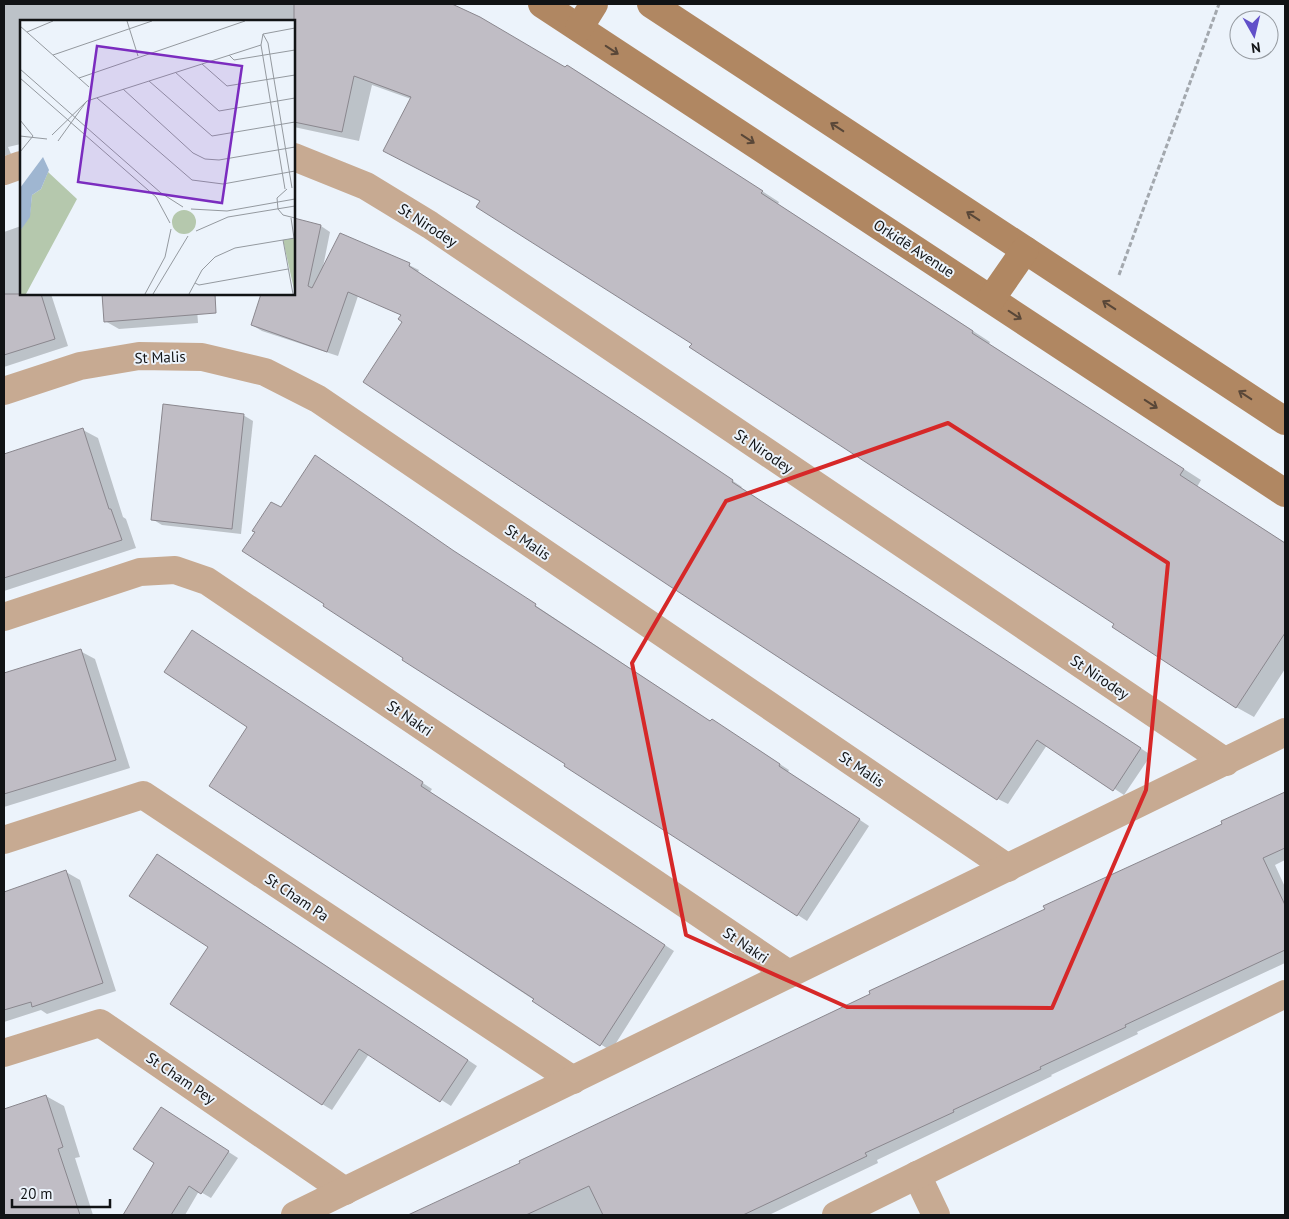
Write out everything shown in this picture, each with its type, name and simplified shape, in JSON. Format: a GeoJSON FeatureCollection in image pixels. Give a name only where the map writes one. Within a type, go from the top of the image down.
{"type":"FeatureCollection","features":[{"type":"Feature","properties":{"kind":"street","name":"Orkidē Avenue"},"geometry":{"type":"LineString","coordinates":[[542,4],[1285,493]]}},
{"type":"Feature","properties":{"kind":"street"},"geometry":{"type":"LineString","coordinates":[[579,28],[594,4]]}},
{"type":"Feature","properties":{"kind":"street"},"geometry":{"type":"LineString","coordinates":[[650,4],[1285,421]]}},
{"type":"Feature","properties":{"kind":"street","name":"St Nirodey"},"geometry":{"type":"LineString","coordinates":[[295,157],[366,186],[430,225],[1226,762]]}},
{"type":"Feature","properties":{"kind":"street"},"geometry":{"type":"LineString","coordinates":[[4,171],[20,165]]}},
{"type":"Feature","properties":{"kind":"street"},"geometry":{"type":"LineString","coordinates":[[991,299],[1026,250]]}},
{"type":"Feature","properties":{"kind":"street","name":"St Malis"},"geometry":{"type":"LineString","coordinates":[[4,391],[80,366],[139,356],[202,357],[265,372],[318,399],[1008,868]]}},
{"type":"Feature","properties":{"kind":"street","name":"St Nakri"},"geometry":{"type":"LineString","coordinates":[[4,617],[140,572],[175,570],[207,581],[789,974]]}},
{"type":"Feature","properties":{"kind":"street"},"geometry":{"type":"LineString","coordinates":[[296,1215],[1285,732]]}},
{"type":"Feature","properties":{"kind":"street","name":"St Cham Pa"},"geometry":{"type":"LineString","coordinates":[[4,840],[143,795],[573,1080]]}},
{"type":"Feature","properties":{"kind":"street"},"geometry":{"type":"LineString","coordinates":[[836,1215],[1285,994]]}},
{"type":"Feature","properties":{"kind":"street","name":"St Cham Pey"},"geometry":{"type":"LineString","coordinates":[[4,1054],[100,1023],[346,1191]]}},
{"type":"Feature","properties":{"kind":"street"},"geometry":{"type":"LineString","coordinates":[[918,1175],[936,1215]]}},
{"type":"Feature","properties":{"kind":"path"},"geometry":{"type":"LineString","coordinates":[[1108,305],[1219,4]]}},
{"type":"Feature","properties":{"kind":"highlighted area"},"geometry":{"type":"Polygon","coordinates":[[[948,423],[1168,563],[1146,790],[1052,1008],[847,1007],[686,935],[632,663],[726,501],[948,423]]]}},
{"type":"Feature","properties":{"kind":"building"},"geometry":{"type":"Polygon","coordinates":[[[294,4],[452,4],[480,17],[565,67],[567,65],[763,191],[761,193],[973,331],[972,333],[1184,469],[1180,475],[1285,543],[1285,633],[1236,708],[1112,627],[1114,624],[689,347],[692,344],[476,207],[480,201],[383,151],[411,97],[354,76],[342,132],[295,122],[294,4]]]}},
{"type":"Feature","properties":{"kind":"building"},"geometry":{"type":"Polygon","coordinates":[[[295,218],[321,225],[308,286],[312,288],[340,233],[410,263],[409,266],[733,480],[732,482],[1141,748],[1113,791],[1037,740],[997,800],[671,587],[363,382],[402,322],[398,319],[401,315],[348,292],[327,352],[251,325],[261,295],[295,295],[295,218]]]}},
{"type":"Feature","properties":{"kind":"building"},"geometry":{"type":"Polygon","coordinates":[[[4,294],[41,295],[55,339],[4,355],[4,294]]]}},
{"type":"Feature","properties":{"kind":"building"},"geometry":{"type":"Polygon","coordinates":[[[102,295],[215,295],[216,313],[104,322],[102,295]]]}},
{"type":"Feature","properties":{"kind":"building"},"geometry":{"type":"Polygon","coordinates":[[[163,404],[244,414],[232,529],[151,520],[163,404]]]}},
{"type":"Feature","properties":{"kind":"building"},"geometry":{"type":"Polygon","coordinates":[[[83,428],[109,509],[111,509],[122,540],[4,578],[4,454],[83,428]]]}},
{"type":"Feature","properties":{"kind":"building"},"geometry":{"type":"Polygon","coordinates":[[[315,455],[454,551],[536,604],[535,606],[710,721],[712,719],[860,819],[797,916],[402,660],[403,658],[323,606],[324,604],[242,551],[255,532],[252,531],[271,502],[281,507],[315,455]]]}},
{"type":"Feature","properties":{"kind":"building"},"geometry":{"type":"Polygon","coordinates":[[[192,630],[423,782],[421,786],[665,945],[600,1046],[532,1001],[534,999],[209,786],[247,727],[164,672],[192,630]]]}},
{"type":"Feature","properties":{"kind":"building"},"geometry":{"type":"Polygon","coordinates":[[[81,649],[116,760],[4,794],[4,673],[81,649]]]}},
{"type":"Feature","properties":{"kind":"building"},"geometry":{"type":"Polygon","coordinates":[[[1285,792],[1285,848],[1263,858],[1285,905],[1285,950],[1125,1025],[1126,1027],[953,1110],[954,1112],[865,1153],[867,1156],[743,1215],[603,1215],[589,1186],[526,1215],[408,1215],[870,994],[869,991],[1045,909],[1043,906],[1222,824],[1221,821],[1285,792]]]}},
{"type":"Feature","properties":{"kind":"building"},"geometry":{"type":"Polygon","coordinates":[[[157,854],[468,1060],[440,1102],[359,1049],[322,1105],[170,1004],[208,947],[129,896],[157,854]]]}},
{"type":"Feature","properties":{"kind":"building"},"geometry":{"type":"Polygon","coordinates":[[[66,870],[103,983],[32,1007],[31,1002],[4,1010],[4,892],[66,870]]]}},
{"type":"Feature","properties":{"kind":"building"},"geometry":{"type":"Polygon","coordinates":[[[46,1095],[63,1147],[58,1149],[80,1215],[4,1215],[4,1109],[46,1095]]]}},
{"type":"Feature","properties":{"kind":"building"},"geometry":{"type":"Polygon","coordinates":[[[161,1107],[229,1151],[201,1194],[189,1186],[171,1215],[123,1215],[154,1163],[133,1149],[161,1107]]]}}]}
